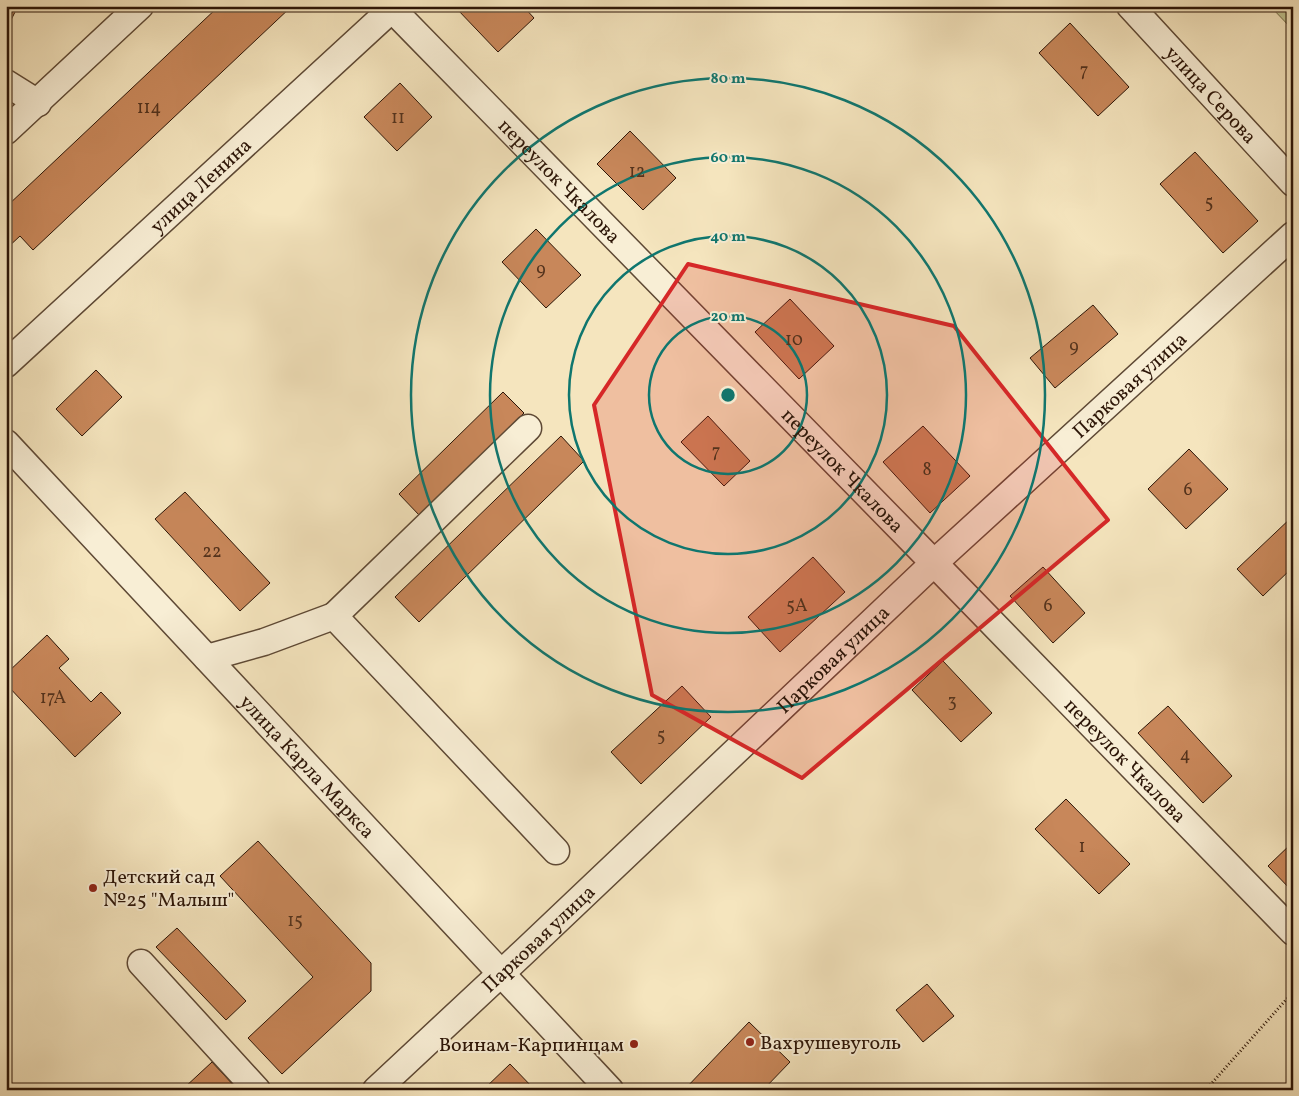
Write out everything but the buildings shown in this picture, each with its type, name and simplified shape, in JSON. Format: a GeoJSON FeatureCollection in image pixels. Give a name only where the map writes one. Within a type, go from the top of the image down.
{"type":"FeatureCollection","features":[{"type":"Feature","properties":{"kind":"street"},"geometry":{"type":"LineString","coordinates":[[6,132],[140,6]]}},
{"type":"Feature","properties":{"kind":"street","name":"улица Серова"},"geometry":{"type":"LineString","coordinates":[[1130,6],[1293,183]]}},
{"type":"Feature","properties":{"kind":"street","name":"улица Ленина"},"geometry":{"type":"LineString","coordinates":[[6,364],[393,8]]}},
{"type":"Feature","properties":{"kind":"street","name":"переулок Чкалова"},"geometry":{"type":"LineString","coordinates":[[393,8],[1293,932]]}},
{"type":"Feature","properties":{"kind":"street"},"geometry":{"type":"LineString","coordinates":[[6,83],[38,103]]}},
{"type":"Feature","properties":{"kind":"street","name":"Парковая улица"},"geometry":{"type":"LineString","coordinates":[[376,1090],[934,563],[1293,235]]}},
{"type":"Feature","properties":{"kind":"street"},"geometry":{"type":"LineString","coordinates":[[207,658],[264,642],[334,616],[528,428]]}},
{"type":"Feature","properties":{"kind":"street","name":"улица Карла Маркса"},"geometry":{"type":"LineString","coordinates":[[6,443],[610,1090]]}},
{"type":"Feature","properties":{"kind":"street"},"geometry":{"type":"LineString","coordinates":[[334,616],[556,851]]}},
{"type":"Feature","properties":{"kind":"street"},"geometry":{"type":"LineString","coordinates":[[141,963],[257,1090]]}},
{"type":"Feature","properties":{"kind":"path"},"geometry":{"type":"LineString","coordinates":[[1204,1090],[1293,992]]}},
{"type":"Feature","properties":{"kind":"highlighted area"},"geometry":{"type":"Polygon","coordinates":[[[688,264],[954,326],[1108,520],[802,778],[652,695],[594,405],[688,264]]]}},
{"type":"Feature","properties":{"kind":"green space"},"geometry":{"type":"Polygon","coordinates":[[[1270,6],[1293,6],[1293,30],[1270,6]]]}},
{"type":"Feature","properties":{"kind":"place","name":"Детский сад №25 \"Малыш\""},"geometry":{"type":"Point","coordinates":[93,888]}},
{"type":"Feature","properties":{"kind":"place","name":"Вахрушевуголь"},"geometry":{"type":"Point","coordinates":[750,1042]}},
{"type":"Feature","properties":{"kind":"place","name":"Воинам-Карпинцам"},"geometry":{"type":"Point","coordinates":[634,1044]}}]}
